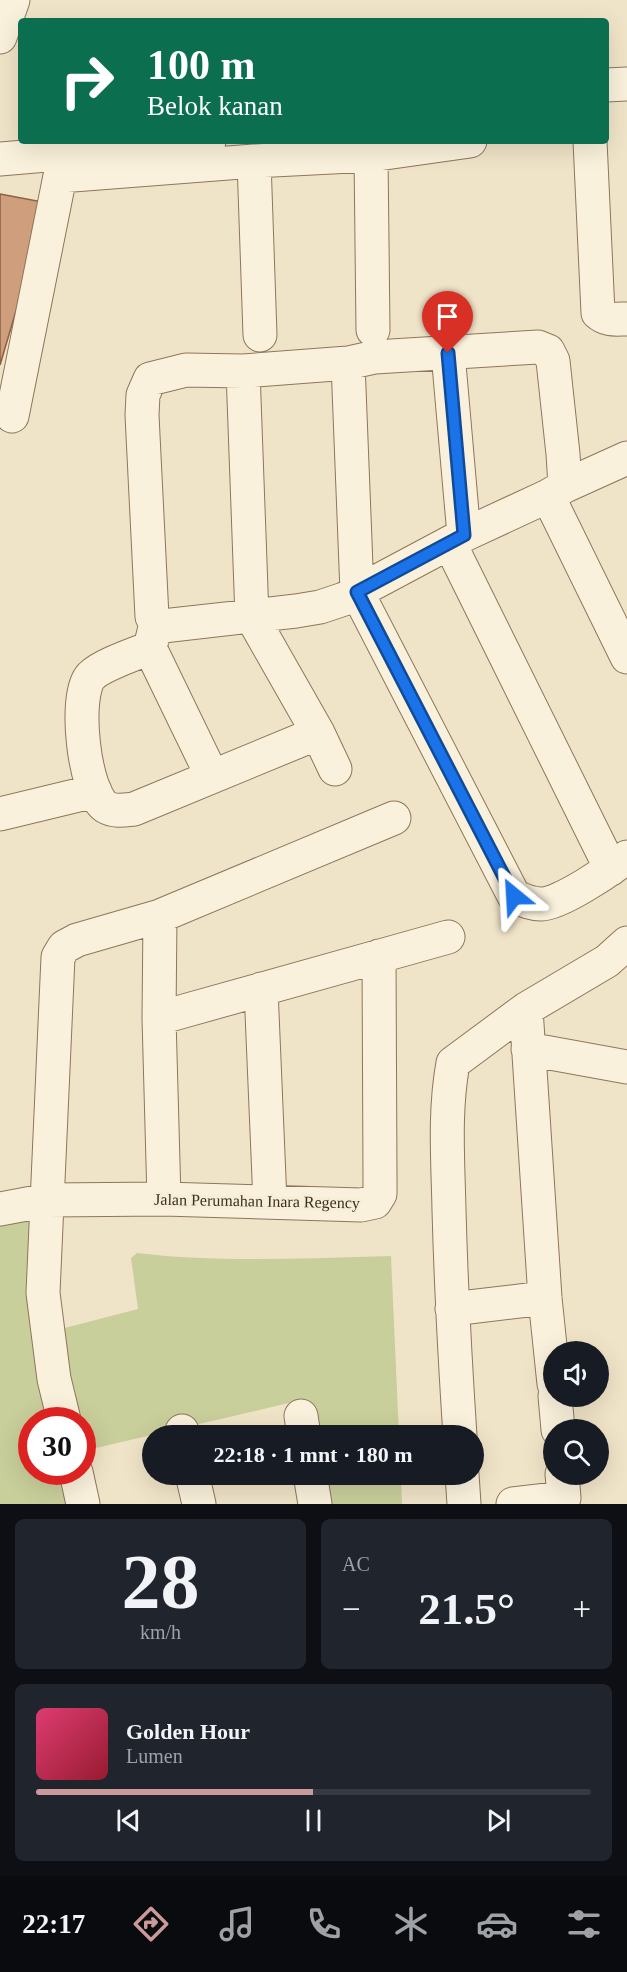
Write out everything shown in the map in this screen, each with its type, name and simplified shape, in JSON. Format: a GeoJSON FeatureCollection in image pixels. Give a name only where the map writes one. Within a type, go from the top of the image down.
{"type":"FeatureCollection","features":[{"type":"Feature","properties":{"kind":"street"},"geometry":{"type":"LineString","coordinates":[[609,86],[627,84]]}},
{"type":"Feature","properties":{"kind":"street"},"geometry":{"type":"LineString","coordinates":[[11,158],[174,144]]}},
{"type":"Feature","properties":{"kind":"street"},"geometry":{"type":"LineString","coordinates":[[11,158],[40,172],[60,176],[254,161],[371,155],[449,144]]}},
{"type":"Feature","properties":{"kind":"street"},"geometry":{"type":"LineString","coordinates":[[590,144],[598,313],[611,320],[627,319]]}},
{"type":"Feature","properties":{"kind":"street"},"geometry":{"type":"LineString","coordinates":[[371,155],[373,330]]}},
{"type":"Feature","properties":{"kind":"street"},"geometry":{"type":"LineString","coordinates":[[254,161],[260,335]]}},
{"type":"Feature","properties":{"kind":"street"},"geometry":{"type":"LineString","coordinates":[[12,416],[60,176]]}},
{"type":"Feature","properties":{"kind":"street"},"geometry":{"type":"LineString","coordinates":[[212,776],[153,636],[142,415],[143,395],[150,379],[186,370],[243,371],[348,363],[375,357],[538,347],[548,351],[553,361],[563,454],[556,491],[627,657]]}},
{"type":"Feature","properties":{"kind":"street"},"geometry":{"type":"LineString","coordinates":[[348,363],[357,592],[514,896],[528,903],[543,905],[558,899],[619,863],[457,539],[448,353]]}},
{"type":"Feature","properties":{"kind":"street"},"geometry":{"type":"LineString","coordinates":[[243,371],[252,617],[318,734],[335,769]]}},
{"type":"Feature","properties":{"kind":"street"},"geometry":{"type":"LineString","coordinates":[[318,734],[134,809],[114,810],[98,800],[95,791],[81,733],[84,689],[90,677],[153,636],[163,626],[320,607],[344,599],[457,539],[627,458]]}},
{"type":"Feature","properties":{"kind":"street"},"geometry":{"type":"LineString","coordinates":[[0,814],[95,791]]}},
{"type":"Feature","properties":{"kind":"street"},"geometry":{"type":"LineString","coordinates":[[60,1407],[54,1379],[43,1293],[58,957],[64,947],[76,940],[160,916],[394,818]]}},
{"type":"Feature","properties":{"kind":"street"},"geometry":{"type":"LineString","coordinates":[[160,916],[159,1018],[164,1199]]}},
{"type":"Feature","properties":{"kind":"street"},"geometry":{"type":"LineString","coordinates":[[159,1018],[448,937]]}},
{"type":"Feature","properties":{"kind":"street"},"geometry":{"type":"LineString","coordinates":[[459,1425],[452,1309],[447,1112],[453,1063],[526,1009],[607,961],[627,943]]}},
{"type":"Feature","properties":{"kind":"street","name":"Jalan Perumahan Inara Regency"},"geometry":{"type":"LineString","coordinates":[[0,1209],[48,1200],[164,1199],[362,1205],[375,1202],[380,1194],[379,956]]}},
{"type":"Feature","properties":{"kind":"street"},"geometry":{"type":"LineString","coordinates":[[261,989],[270,1202]]}},
{"type":"Feature","properties":{"kind":"street"},"geometry":{"type":"LineString","coordinates":[[526,1009],[550,1341]]}},
{"type":"Feature","properties":{"kind":"street"},"geometry":{"type":"LineString","coordinates":[[528,1049],[627,1067]]}},
{"type":"Feature","properties":{"kind":"street"},"geometry":{"type":"LineString","coordinates":[[452,1309],[545,1298]]}},
{"type":"Feature","properties":{"kind":"street"},"geometry":{"type":"LineString","coordinates":[[79,1485],[83,1504]]}},
{"type":"Feature","properties":{"kind":"street"},"geometry":{"type":"LineString","coordinates":[[195,1485],[199,1504]]}},
{"type":"Feature","properties":{"kind":"street"},"geometry":{"type":"LineString","coordinates":[[312,1485],[315,1504]]}},
{"type":"Feature","properties":{"kind":"street"},"geometry":{"type":"LineString","coordinates":[[463,1485],[464,1504]]}},
{"type":"Feature","properties":{"kind":"street"},"geometry":{"type":"LineString","coordinates":[[513,1504],[563,1492]]}},
{"type":"Feature","properties":{"kind":"green space"},"geometry":{"type":"Polygon","coordinates":[[[43,1209],[56,1407],[18,1407],[18,1485],[71,1485],[75,1504],[0,1504],[0,1219],[43,1209]]]}},
{"type":"Feature","properties":{"kind":"green space"},"geometry":{"type":"Polygon","coordinates":[[[137,1253],[232,1259],[391,1256],[399,1425],[310,1425],[306,1399],[194,1425],[142,1425],[142,1437],[96,1448],[96,1407],[70,1407],[53,1331],[138,1309],[131,1258],[137,1253]]]}},
{"type":"Feature","properties":{"kind":"green space"},"geometry":{"type":"Polygon","coordinates":[[[321,1485],[401,1485],[402,1504],[324,1504],[321,1485]]]}},
{"type":"Feature","properties":{"kind":"building"},"geometry":{"type":"Polygon","coordinates":[[[0,194],[48,203],[0,365],[0,194]]]}},
{"type":"Feature","properties":{"kind":"route"},"geometry":{"type":"LineString","coordinates":[[448,353],[464,535],[357,592],[514,896]]}}]}
